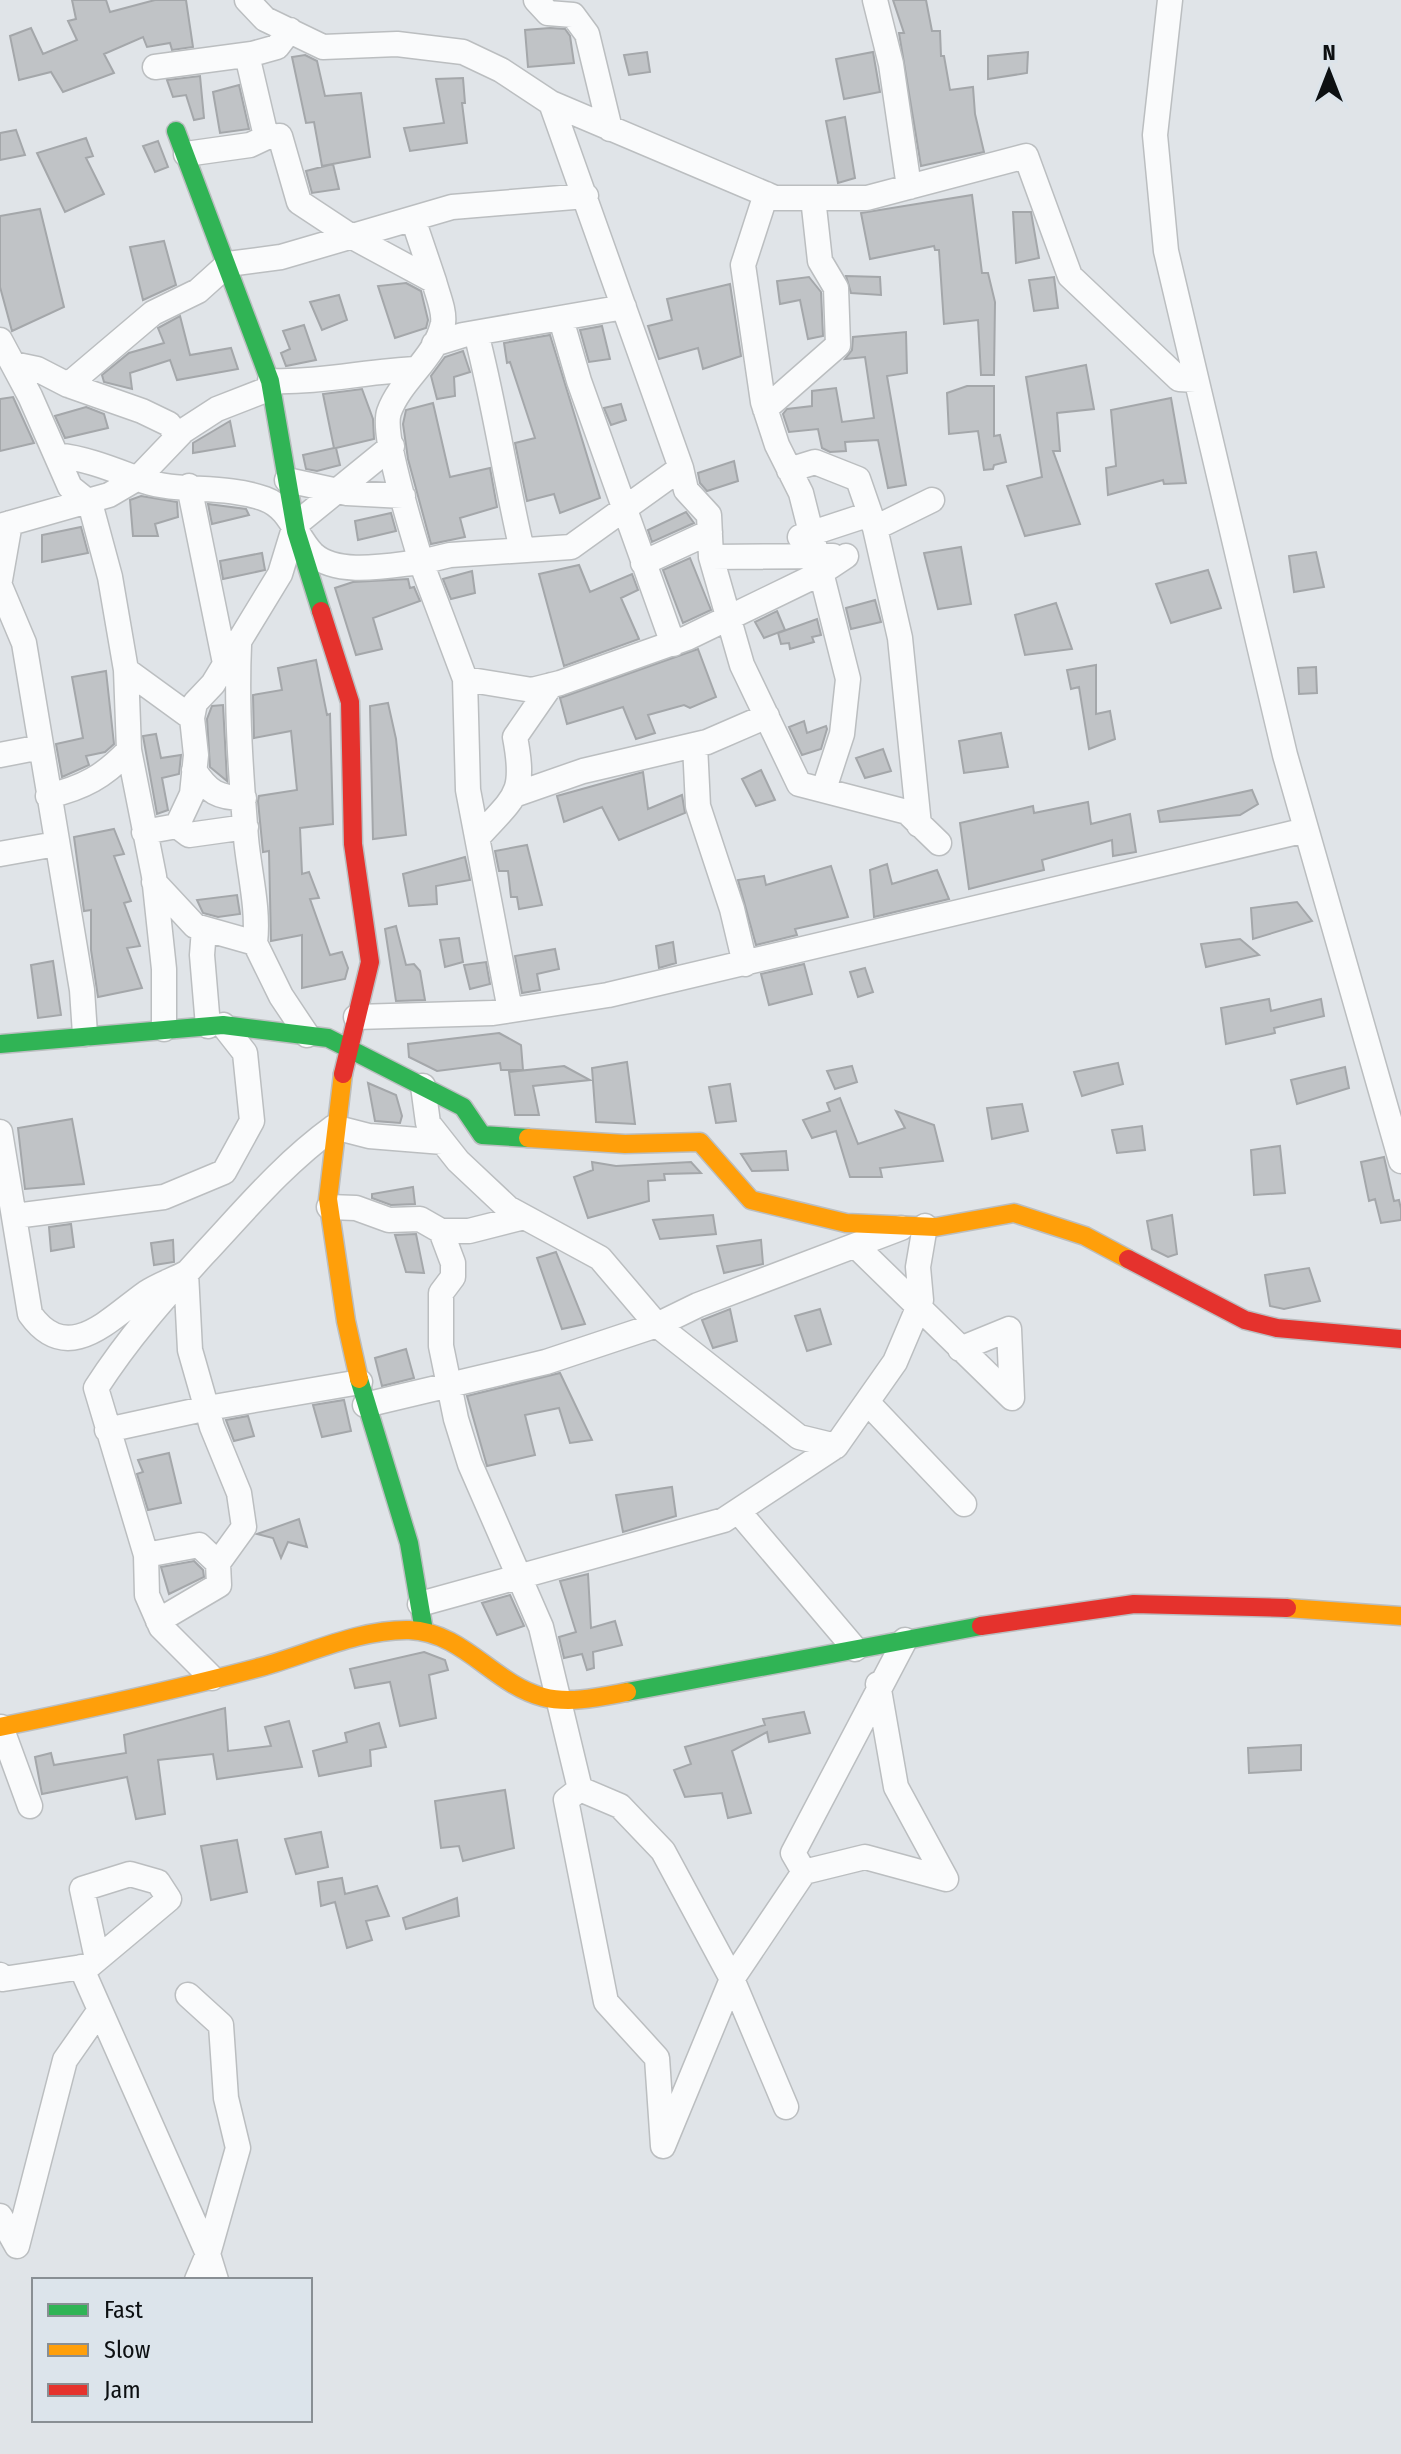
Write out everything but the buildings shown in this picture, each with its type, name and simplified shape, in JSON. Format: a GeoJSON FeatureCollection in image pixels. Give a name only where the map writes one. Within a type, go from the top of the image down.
{"type":"FeatureCollection","features":[{"type":"Feature","properties":{"kind":"street"},"geometry":{"type":"LineString","coordinates":[[247,0],[265,19],[323,47],[397,44],[463,52],[501,70],[551,103],[775,198],[867,198],[1026,156],[1070,276],[1179,379],[1196,380]]}},
{"type":"Feature","properties":{"kind":"street"},"geometry":{"type":"LineString","coordinates":[[536,0],[548,13],[573,15],[587,34],[610,129]]}},
{"type":"Feature","properties":{"kind":"street"},"geometry":{"type":"LineString","coordinates":[[875,0],[891,64],[909,187]]}},
{"type":"Feature","properties":{"kind":"street"},"geometry":{"type":"LineString","coordinates":[[1170,0],[1155,135],[1166,251],[1285,755],[1392,1098],[1401,1161]]}},
{"type":"Feature","properties":{"kind":"street"},"geometry":{"type":"LineString","coordinates":[[155,67],[247,55],[277,47],[290,30]]}},
{"type":"Feature","properties":{"kind":"street"},"geometry":{"type":"LineString","coordinates":[[247,55],[267,137]]}},
{"type":"Feature","properties":{"kind":"street"},"geometry":{"type":"LineString","coordinates":[[551,103],[681,468],[686,490],[709,515],[711,557],[742,665],[799,784],[907,812],[939,843]]}},
{"type":"Feature","properties":{"kind":"street"},"geometry":{"type":"LineString","coordinates":[[424,1631],[409,1543],[362,1394],[346,1321],[329,1207],[334,1127],[348,1047],[370,962],[353,844],[350,702],[295,525],[271,384],[181,143],[250,145],[267,137],[280,136],[299,202],[434,281]]}},
{"type":"Feature","properties":{"kind":"street"},"geometry":{"type":"LineString","coordinates":[[766,194],[743,265],[765,409],[801,493],[848,679],[842,734],[824,789]]}},
{"type":"Feature","properties":{"kind":"street"},"geometry":{"type":"LineString","coordinates":[[68,385],[153,313],[198,291],[228,264],[281,257],[452,207],[586,196]]}},
{"type":"Feature","properties":{"kind":"street"},"geometry":{"type":"LineString","coordinates":[[765,409],[838,345],[836,288],[820,261],[813,198]]}},
{"type":"Feature","properties":{"kind":"street"},"geometry":{"type":"LineString","coordinates":[[413,219],[444,321],[434,344],[388,415],[403,496],[421,562],[465,679],[468,790],[510,1010]]}},
{"type":"Feature","properties":{"kind":"street"},"geometry":{"type":"LineString","coordinates":[[434,344],[476,333],[624,307]]}},
{"type":"Feature","properties":{"kind":"street"},"geometry":{"type":"LineString","coordinates":[[561,319],[673,644]]}},
{"type":"Feature","properties":{"kind":"street"},"geometry":{"type":"LineString","coordinates":[[476,333],[497,414],[502,467],[522,550]]}},
{"type":"Feature","properties":{"kind":"street"},"geometry":{"type":"LineString","coordinates":[[0,340],[70,487],[90,503],[110,577],[126,670],[129,750],[154,882],[164,969],[164,1029]]}},
{"type":"Feature","properties":{"kind":"street"},"geometry":{"type":"LineString","coordinates":[[13,364],[37,369],[68,385],[169,424],[177,437]]}},
{"type":"Feature","properties":{"kind":"street"},"geometry":{"type":"LineString","coordinates":[[85,1034],[82,990],[41,747],[10,634],[0,583],[5,524],[90,503],[138,478],[177,437],[217,409],[271,384],[305,382],[369,371],[417,369]]}},
{"type":"Feature","properties":{"kind":"street"},"geometry":{"type":"LineString","coordinates":[[177,826],[192,794],[192,718],[195,703],[213,684],[280,574],[295,525],[392,446]]}},
{"type":"Feature","properties":{"kind":"street"},"geometry":{"type":"LineString","coordinates":[[56,455],[86,458],[138,478],[222,488],[269,500],[295,525],[314,555],[339,566],[421,562],[450,555],[571,547],[681,468]]}},
{"type":"Feature","properties":{"kind":"street"},"geometry":{"type":"LineString","coordinates":[[789,470],[815,462],[858,479],[872,521],[900,638],[919,825]]}},
{"type":"Feature","properties":{"kind":"street"},"geometry":{"type":"LineString","coordinates":[[287,480],[339,491],[403,496]]}},
{"type":"Feature","properties":{"kind":"street"},"geometry":{"type":"LineString","coordinates":[[189,486],[225,663]]}},
{"type":"Feature","properties":{"kind":"street"},"geometry":{"type":"LineString","coordinates":[[755,557],[812,531],[872,521],[932,500]]}},
{"type":"Feature","properties":{"kind":"street"},"geometry":{"type":"LineString","coordinates":[[643,563],[710,532]]}},
{"type":"Feature","properties":{"kind":"street"},"geometry":{"type":"LineString","coordinates":[[465,679],[510,689],[532,690],[551,685],[673,644],[729,619],[818,565],[846,556],[879,556]]}},
{"type":"Feature","properties":{"kind":"street"},"geometry":{"type":"LineString","coordinates":[[711,557],[755,557],[818,565]]}},
{"type":"Feature","properties":{"kind":"street"},"geometry":{"type":"LineString","coordinates":[[239,639],[237,689],[246,827],[257,927],[255,943],[281,996],[307,1035]]}},
{"type":"Feature","properties":{"kind":"street"},"geometry":{"type":"LineString","coordinates":[[126,670],[192,718]]}},
{"type":"Feature","properties":{"kind":"street"},"geometry":{"type":"LineString","coordinates":[[517,794],[521,769],[515,737],[551,685]]}},
{"type":"Feature","properties":{"kind":"street"},"geometry":{"type":"LineString","coordinates":[[478,837],[517,794],[583,771],[695,745],[767,716]]}},
{"type":"Feature","properties":{"kind":"street"},"geometry":{"type":"LineString","coordinates":[[695,745],[698,806],[732,909],[745,964]]}},
{"type":"Feature","properties":{"kind":"street"},"geometry":{"type":"LineString","coordinates":[[0,755],[41,747]]}},
{"type":"Feature","properties":{"kind":"street"},"geometry":{"type":"LineString","coordinates":[[48,796],[80,789],[111,770],[129,750]]}},
{"type":"Feature","properties":{"kind":"street"},"geometry":{"type":"LineString","coordinates":[[194,770],[207,790],[223,798],[244,798]]}},
{"type":"Feature","properties":{"kind":"street"},"geometry":{"type":"LineString","coordinates":[[144,832],[177,826],[189,835],[246,827]]}},
{"type":"Feature","properties":{"kind":"street"},"geometry":{"type":"LineString","coordinates":[[356,1017],[510,1010],[608,995],[1306,830]]}},
{"type":"Feature","properties":{"kind":"street"},"geometry":{"type":"LineString","coordinates":[[0,854],[56,844]]}},
{"type":"Feature","properties":{"kind":"street"},"geometry":{"type":"LineString","coordinates":[[154,882],[171,904],[195,926],[255,943]]}},
{"type":"Feature","properties":{"kind":"street"},"geometry":{"type":"LineString","coordinates":[[15,1216],[164,1197],[224,1172],[252,1121],[245,1053],[216,1026],[202,955],[204,929]]}},
{"type":"Feature","properties":{"kind":"street"},"geometry":{"type":"LineString","coordinates":[[0,1044],[85,1034],[216,1026],[328,1038],[463,1107],[482,1135],[625,1144],[700,1142],[751,1200],[846,1223],[914,1226],[1014,1213],[1085,1236],[1245,1320],[1277,1328],[1401,1339]]}},
{"type":"Feature","properties":{"kind":"street"},"geometry":{"type":"LineString","coordinates":[[423,1086],[428,1123],[508,1208],[600,1258],[657,1325],[799,1437],[836,1446]]}},
{"type":"Feature","properties":{"kind":"street"},"geometry":{"type":"LineString","coordinates":[[212,1678],[158,1621],[147,1595],[146,1555],[96,1388],[132,1334],[186,1273],[296,1154],[334,1127],[369,1136],[443,1142]]}},
{"type":"Feature","properties":{"kind":"street"},"geometry":{"type":"LineString","coordinates":[[0,1132],[30,1314],[43,1333],[61,1339],[87,1333],[124,1314],[146,1293],[186,1273]]}},
{"type":"Feature","properties":{"kind":"street"},"geometry":{"type":"LineString","coordinates":[[329,1207],[356,1208],[389,1220],[420,1219],[441,1231],[469,1231],[524,1217]]}},
{"type":"Feature","properties":{"kind":"street"},"geometry":{"type":"LineString","coordinates":[[107,1430],[208,1408],[450,1387],[546,1362],[657,1325],[698,1305],[914,1226]]}},
{"type":"Feature","properties":{"kind":"street"},"geometry":{"type":"LineString","coordinates":[[420,1604],[724,1520],[836,1446],[895,1362],[921,1300],[914,1226]]}},
{"type":"Feature","properties":{"kind":"street"},"geometry":{"type":"LineString","coordinates":[[441,1231],[453,1263],[453,1277],[441,1293],[441,1346],[450,1387],[470,1464],[541,1627],[580,1789]]}},
{"type":"Feature","properties":{"kind":"street"},"geometry":{"type":"LineString","coordinates":[[856,1246],[960,1349]]}},
{"type":"Feature","properties":{"kind":"street"},"geometry":{"type":"LineString","coordinates":[[158,1621],[219,1585],[218,1563],[244,1527],[239,1493],[190,1350],[186,1273]]}},
{"type":"Feature","properties":{"kind":"street"},"geometry":{"type":"LineString","coordinates":[[867,1402],[964,1504]]}},
{"type":"Feature","properties":{"kind":"street"},"geometry":{"type":"LineString","coordinates":[[580,1789],[566,1800],[606,2002],[657,2058],[663,2146],[732,1979],[804,1872],[865,1857],[946,1879],[896,1787],[879,1689],[862,1648],[738,1511]]}},
{"type":"Feature","properties":{"kind":"street"},"geometry":{"type":"LineString","coordinates":[[146,1555],[199,1545],[218,1563]]}},
{"type":"Feature","properties":{"kind":"street"},"geometry":{"type":"LineString","coordinates":[[30,1806],[1,1727],[289,1659],[344,1639],[383,1632],[424,1631],[455,1645],[539,1697],[587,1699],[1038,1616],[1134,1604],[1230,1604],[1401,1616]]}},
{"type":"Feature","properties":{"kind":"street"},"geometry":{"type":"LineString","coordinates":[[804,1872],[793,1853],[905,1640]]}},
{"type":"Feature","properties":{"kind":"street"},"geometry":{"type":"LineString","coordinates":[[580,1789],[620,1806],[663,1851],[732,1979],[786,2107]]}},
{"type":"Feature","properties":{"kind":"street"},"geometry":{"type":"LineString","coordinates":[[0,1975],[3,1979],[89,1963],[100,2010],[208,2254],[215,2278]]}},
{"type":"Feature","properties":{"kind":"street"},"geometry":{"type":"LineString","coordinates":[[188,1995],[221,2025],[226,2098],[238,2148],[208,2254],[198,2278]]}},
{"type":"Feature","properties":{"kind":"street"},"geometry":{"type":"LineString","coordinates":[[0,2216],[17,2246],[65,2060],[100,2010]]}},
{"type":"Feature","properties":{"kind":"traffic: fast"},"geometry":{"type":"LineString","coordinates":[[176,131],[270,381],[296,531],[321,611]]}},
{"type":"Feature","properties":{"kind":"traffic: fast"},"geometry":{"type":"LineString","coordinates":[[0,1044],[223,1025],[328,1038],[463,1107],[482,1135],[528,1138]]}},
{"type":"Feature","properties":{"kind":"traffic: fast"},"geometry":{"type":"LineString","coordinates":[[359,1379],[409,1543],[424,1631]]}},
{"type":"Feature","properties":{"kind":"traffic: fast"},"geometry":{"type":"LineString","coordinates":[[627,1692],[981,1626]]}},
{"type":"Feature","properties":{"kind":"traffic: slow"},"geometry":{"type":"LineString","coordinates":[[343,1074],[328,1199],[346,1321],[359,1379]]}},
{"type":"Feature","properties":{"kind":"traffic: slow"},"geometry":{"type":"LineString","coordinates":[[528,1138],[625,1144],[700,1142],[751,1200],[846,1223],[936,1227],[1014,1213],[1085,1236],[1128,1259]]}},
{"type":"Feature","properties":{"kind":"traffic: slow"},"geometry":{"type":"LineString","coordinates":[[1287,1608],[1401,1616]]}},
{"type":"Feature","properties":{"kind":"traffic: slow"},"geometry":{"type":"LineString","coordinates":[[0,1727],[196,1684],[353,1638],[390,1631],[409,1630],[446,1639],[509,1681],[543,1697],[574,1700],[627,1692]]}},
{"type":"Feature","properties":{"kind":"traffic: jam"},"geometry":{"type":"LineString","coordinates":[[321,611],[350,702],[353,844],[370,962],[343,1074]]}},
{"type":"Feature","properties":{"kind":"traffic: jam"},"geometry":{"type":"LineString","coordinates":[[1128,1259],[1245,1320],[1277,1328],[1401,1339]]}},
{"type":"Feature","properties":{"kind":"traffic: jam"},"geometry":{"type":"LineString","coordinates":[[981,1626],[1134,1604],[1287,1608]]}}]}
